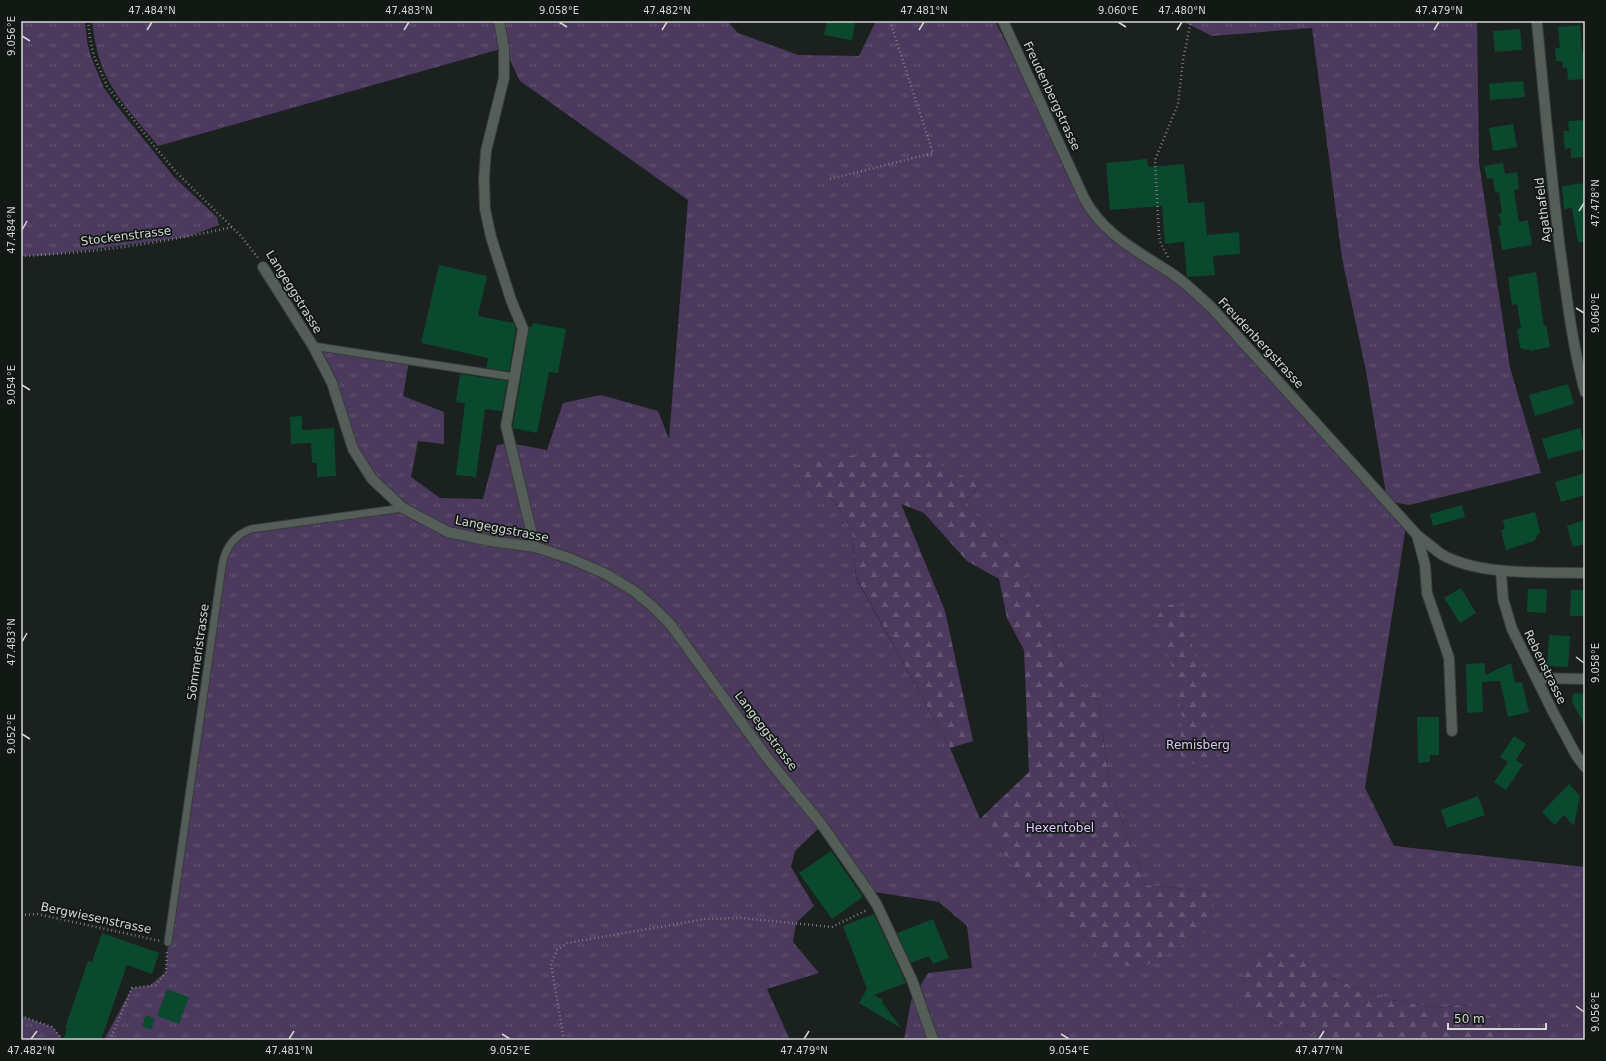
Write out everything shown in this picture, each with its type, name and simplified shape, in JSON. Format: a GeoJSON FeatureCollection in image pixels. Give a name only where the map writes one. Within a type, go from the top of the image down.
{"type":"FeatureCollection","features":[{"type":"Feature","properties":{"kind":"street"},"geometry":{"type":"LineString","coordinates":[[499,21],[504,48],[504,78],[486,151],[484,167],[485,209],[491,237],[511,300],[523,329],[506,426],[535,547]]}},
{"type":"Feature","properties":{"kind":"street","name":"Freudenbergstrasse"},"geometry":{"type":"LineString","coordinates":[[1003,21],[1090,208],[1101,224],[1113,234],[1175,276],[1205,302],[1417,535],[1442,554],[1462,563],[1501,571],[1585,573]]}},
{"type":"Feature","properties":{"kind":"street","name":"Agathafeld"},"geometry":{"type":"LineString","coordinates":[[1537,23],[1553,193],[1564,280],[1573,342],[1585,392]]}},
{"type":"Feature","properties":{"kind":"street","name":"Langeggstrasse"},"geometry":{"type":"LineString","coordinates":[[263,267],[313,346],[332,383],[353,449],[372,479],[403,508],[448,532],[535,547],[569,558],[606,574],[634,591],[671,625],[768,758],[822,825],[877,905],[912,980],[933,1040]]}},
{"type":"Feature","properties":{"kind":"street"},"geometry":{"type":"LineString","coordinates":[[1417,535],[1425,565],[1427,593],[1449,658],[1452,731]]}},
{"type":"Feature","properties":{"kind":"street","name":"Rebenstrasse"},"geometry":{"type":"LineString","coordinates":[[1501,571],[1503,599],[1512,629],[1562,731],[1585,767]]}},
{"type":"Feature","properties":{"kind":"street"},"geometry":{"type":"LineString","coordinates":[[1537,678],[1585,679]]}},
{"type":"Feature","properties":{"kind":"lane"},"geometry":{"type":"LineString","coordinates":[[313,346],[514,377]]}},
{"type":"Feature","properties":{"kind":"lane","name":"Sömmeristrasse"},"geometry":{"type":"LineString","coordinates":[[168,942],[220,574],[226,550],[235,538],[251,529],[403,508]]}},
{"type":"Feature","properties":{"kind":"path","name":"Langeggstrasse"},"geometry":{"type":"LineString","coordinates":[[88,21],[94,56],[108,86],[154,147],[176,172],[232,227],[248,245],[263,267]]}},
{"type":"Feature","properties":{"kind":"path"},"geometry":{"type":"LineString","coordinates":[[830,179],[934,153],[890,21]]}},
{"type":"Feature","properties":{"kind":"path"},"geometry":{"type":"LineString","coordinates":[[1175,276],[1170,260],[1161,244],[1159,235],[1155,160],[1178,104],[1183,60],[1191,21]]}},
{"type":"Feature","properties":{"kind":"path","name":"Stockenstrasse"},"geometry":{"type":"LineString","coordinates":[[21,256],[48,255],[139,246],[232,227]]}},
{"type":"Feature","properties":{"kind":"path"},"geometry":{"type":"LineString","coordinates":[[564,1040],[551,964],[557,950],[567,943],[705,919],[742,918],[832,927],[877,905]]}},
{"type":"Feature","properties":{"kind":"path","name":"Bergwiesenstrasse"},"geometry":{"type":"LineString","coordinates":[[21,915],[37,914],[168,942]]}},
{"type":"Feature","properties":{"kind":"path"},"geometry":{"type":"LineString","coordinates":[[110,1040],[132,988],[156,985],[166,972],[168,942]]}},
{"type":"Feature","properties":{"kind":"path"},"geometry":{"type":"LineString","coordinates":[[21,1016],[52,1027],[63,1040]]}},
{"type":"Feature","properties":{"kind":"green space"},"geometry":{"type":"Polygon","coordinates":[[[21,21],[85,21],[87,41],[91,57],[104,88],[174,177],[217,217],[219,225],[187,237],[48,255],[21,256],[21,21]]]}},
{"type":"Feature","properties":{"kind":"green space"},"geometry":{"type":"Polygon","coordinates":[[[92,21],[498,21],[504,46],[505,21],[727,21],[738,33],[798,55],[859,56],[876,21],[995,21],[1090,208],[1140,253],[1184,283],[1387,500],[1366,371],[1342,258],[1312,28],[1212,36],[1182,21],[1477,21],[1479,163],[1510,368],[1541,473],[1409,505],[1388,501],[1406,526],[1365,788],[1394,846],[1585,867],[1585,1040],[1502,1040],[1467,1004],[1439,1008],[1392,1000],[1331,978],[1286,954],[1253,952],[1235,1001],[1276,1023],[1320,1035],[1321,1040],[904,1040],[911,1001],[928,973],[972,968],[967,926],[939,902],[868,891],[822,825],[795,851],[791,867],[814,906],[796,923],[793,942],[819,973],[767,989],[790,1040],[104,1040],[132,988],[149,986],[166,972],[168,942],[225,566],[231,550],[238,541],[253,532],[403,508],[353,449],[313,346],[409,361],[403,396],[444,412],[444,444],[418,441],[411,477],[440,498],[483,499],[497,445],[509,443],[547,450],[563,403],[601,395],[658,411],[669,439],[688,200],[520,81],[504,48],[158,146],[128,109],[108,80],[99,57],[92,21]],[[512,455],[529,546],[534,547],[512,455]],[[980,484],[833,499],[852,529],[856,578],[950,748],[980,819],[1031,893],[1075,923],[1098,959],[1214,892],[1145,885],[1110,786],[1097,693],[1072,683],[1014,549],[963,504],[980,484]]]}},
{"type":"Feature","properties":{"kind":"green space","name":"Hexentobel"},"geometry":{"type":"Polygon","coordinates":[[[902,446],[980,484],[963,504],[1014,549],[1072,683],[1097,693],[1110,786],[1145,885],[1214,892],[1212,928],[1140,969],[1098,959],[1075,923],[1031,893],[980,819],[1029,772],[1024,650],[1007,618],[999,579],[967,561],[924,513],[901,504],[945,611],[973,741],[950,748],[856,577],[852,529],[833,499],[807,493],[786,468],[902,446]]]}},
{"type":"Feature","properties":{"kind":"green space","name":"Remisberg"},"geometry":{"type":"Polygon","coordinates":[[[1166,604],[1184,606],[1195,659],[1207,670],[1217,761],[1200,766],[1182,759],[1180,753],[1182,716],[1178,691],[1157,617],[1166,604]]]}},
{"type":"Feature","properties":{"kind":"green space"},"geometry":{"type":"Polygon","coordinates":[[[1253,952],[1297,954],[1331,978],[1392,1000],[1439,1008],[1467,1004],[1499,1021],[1505,1040],[1323,1040],[1320,1035],[1276,1023],[1234,1001],[1253,952]]]}},
{"type":"Feature","properties":{"kind":"green space"},"geometry":{"type":"Polygon","coordinates":[[[21,1016],[52,1027],[63,1040],[21,1040],[21,1016]]]}},
{"type":"Feature","properties":{"kind":"building"},"geometry":{"type":"Polygon","coordinates":[[[827,21],[855,21],[852,40],[824,35],[827,21]]]}},
{"type":"Feature","properties":{"kind":"building"},"geometry":{"type":"Polygon","coordinates":[[[1580,25],[1582,51],[1585,51],[1585,79],[1568,80],[1567,68],[1563,68],[1562,61],[1556,61],[1555,48],[1560,48],[1558,27],[1580,25]]]}},
{"type":"Feature","properties":{"kind":"building"},"geometry":{"type":"Polygon","coordinates":[[[1520,29],[1522,50],[1495,52],[1493,31],[1520,29]]]}},
{"type":"Feature","properties":{"kind":"building"},"geometry":{"type":"Polygon","coordinates":[[[1523,81],[1525,97],[1490,100],[1489,84],[1523,81]]]}},
{"type":"Feature","properties":{"kind":"building"},"geometry":{"type":"Polygon","coordinates":[[[1585,120],[1585,157],[1571,158],[1571,148],[1565,149],[1563,131],[1569,131],[1568,121],[1585,120]]]}},
{"type":"Feature","properties":{"kind":"building"},"geometry":{"type":"Polygon","coordinates":[[[1513,124],[1517,147],[1493,151],[1489,128],[1513,124]]]}},
{"type":"Feature","properties":{"kind":"building"},"geometry":{"type":"Polygon","coordinates":[[[1147,159],[1148,167],[1184,164],[1188,203],[1204,202],[1207,235],[1239,232],[1240,254],[1213,256],[1215,275],[1187,277],[1184,242],[1165,244],[1162,206],[1110,210],[1106,163],[1147,159]]]}},
{"type":"Feature","properties":{"kind":"building"},"geometry":{"type":"Polygon","coordinates":[[[1503,163],[1505,174],[1517,172],[1519,189],[1514,190],[1519,222],[1528,220],[1532,245],[1502,250],[1498,226],[1501,225],[1499,213],[1502,213],[1499,192],[1495,193],[1493,178],[1487,179],[1484,166],[1503,163]]]}},
{"type":"Feature","properties":{"kind":"building"},"geometry":{"type":"Polygon","coordinates":[[[1585,183],[1585,242],[1578,242],[1572,208],[1564,209],[1562,186],[1585,183]]]}},
{"type":"Feature","properties":{"kind":"building"},"geometry":{"type":"Polygon","coordinates":[[[439,265],[487,276],[478,316],[514,323],[516,330],[509,371],[486,368],[488,358],[421,343],[439,265]]]}},
{"type":"Feature","properties":{"kind":"building"},"geometry":{"type":"Polygon","coordinates":[[[1536,272],[1544,326],[1546,325],[1550,347],[1530,351],[1529,349],[1523,350],[1523,348],[1520,348],[1517,329],[1521,328],[1517,304],[1512,305],[1508,277],[1536,272]]]}},
{"type":"Feature","properties":{"kind":"building"},"geometry":{"type":"Polygon","coordinates":[[[533,323],[566,329],[558,373],[549,372],[537,433],[513,428],[529,326],[532,327],[533,323]]]}},
{"type":"Feature","properties":{"kind":"building"},"geometry":{"type":"Polygon","coordinates":[[[460,374],[507,381],[502,411],[485,409],[476,477],[456,475],[465,403],[456,402],[460,374]]]}},
{"type":"Feature","properties":{"kind":"building"},"geometry":{"type":"Polygon","coordinates":[[[1568,384],[1574,404],[1535,416],[1529,395],[1568,384]]]}},
{"type":"Feature","properties":{"kind":"building"},"geometry":{"type":"Polygon","coordinates":[[[302,416],[302,430],[334,428],[336,476],[317,477],[317,463],[312,463],[311,443],[291,444],[290,417],[302,416]]]}},
{"type":"Feature","properties":{"kind":"building"},"geometry":{"type":"Polygon","coordinates":[[[1580,428],[1585,449],[1548,459],[1542,439],[1580,428]]]}},
{"type":"Feature","properties":{"kind":"building"},"geometry":{"type":"Polygon","coordinates":[[[1585,473],[1585,495],[1561,502],[1555,482],[1585,473]]]}},
{"type":"Feature","properties":{"kind":"building"},"geometry":{"type":"Polygon","coordinates":[[[1462,505],[1465,517],[1433,526],[1430,514],[1462,505]]]}},
{"type":"Feature","properties":{"kind":"building"},"geometry":{"type":"Polygon","coordinates":[[[1535,512],[1540,532],[1534,541],[1506,550],[1501,530],[1505,529],[1503,520],[1535,512]]]}},
{"type":"Feature","properties":{"kind":"building"},"geometry":{"type":"Polygon","coordinates":[[[1585,520],[1585,544],[1573,547],[1567,526],[1585,520]]]}},
{"type":"Feature","properties":{"kind":"building"},"geometry":{"type":"Polygon","coordinates":[[[1461,588],[1476,613],[1460,623],[1444,598],[1461,588]]]}},
{"type":"Feature","properties":{"kind":"building"},"geometry":{"type":"Polygon","coordinates":[[[1528,589],[1547,589],[1546,613],[1527,612],[1528,589]]]}},
{"type":"Feature","properties":{"kind":"building"},"geometry":{"type":"Polygon","coordinates":[[[1571,590],[1585,590],[1585,616],[1570,616],[1571,590]]]}},
{"type":"Feature","properties":{"kind":"building"},"geometry":{"type":"Polygon","coordinates":[[[1549,635],[1570,636],[1568,667],[1547,666],[1549,635]]]}},
{"type":"Feature","properties":{"kind":"building"},"geometry":{"type":"Polygon","coordinates":[[[1485,663],[1485,675],[1511,663],[1515,683],[1522,682],[1529,712],[1508,717],[1500,681],[1482,682],[1483,712],[1467,713],[1466,664],[1485,663]]]}},
{"type":"Feature","properties":{"kind":"building"},"geometry":{"type":"Polygon","coordinates":[[[1573,693],[1585,694],[1585,726],[1572,702],[1573,693]]]}},
{"type":"Feature","properties":{"kind":"building"},"geometry":{"type":"Polygon","coordinates":[[[1417,717],[1439,717],[1439,755],[1430,755],[1430,762],[1418,763],[1417,717]]]}},
{"type":"Feature","properties":{"kind":"building"},"geometry":{"type":"Polygon","coordinates":[[[1514,736],[1526,744],[1516,760],[1523,765],[1506,790],[1494,782],[1508,762],[1500,757],[1514,736]]]}},
{"type":"Feature","properties":{"kind":"building"},"geometry":{"type":"Polygon","coordinates":[[[1569,784],[1580,796],[1574,826],[1564,815],[1555,825],[1542,812],[1569,784]]]}},
{"type":"Feature","properties":{"kind":"building"},"geometry":{"type":"Polygon","coordinates":[[[1478,796],[1485,815],[1447,828],[1441,810],[1478,796]]]}},
{"type":"Feature","properties":{"kind":"building"},"geometry":{"type":"Polygon","coordinates":[[[831,851],[863,897],[832,919],[799,873],[831,851]]]}},
{"type":"Feature","properties":{"kind":"building"},"geometry":{"type":"Polygon","coordinates":[[[874,914],[906,983],[874,995],[883,1000],[882,1002],[901,1028],[859,1003],[867,989],[843,926],[874,914]]]}},
{"type":"Feature","properties":{"kind":"building"},"geometry":{"type":"Polygon","coordinates":[[[933,919],[949,958],[933,964],[929,956],[911,963],[897,933],[933,919]]]}},
{"type":"Feature","properties":{"kind":"building"},"geometry":{"type":"Polygon","coordinates":[[[102,933],[159,953],[152,974],[127,965],[101,1040],[63,1040],[67,1029],[65,1028],[88,961],[92,962],[102,933]]]}},
{"type":"Feature","properties":{"kind":"building"},"geometry":{"type":"Polygon","coordinates":[[[167,989],[189,997],[179,1024],[157,1016],[167,989]]]}},
{"type":"Feature","properties":{"kind":"building"},"geometry":{"type":"Polygon","coordinates":[[[146,1015],[155,1019],[151,1030],[142,1026],[146,1015]]]}}]}
